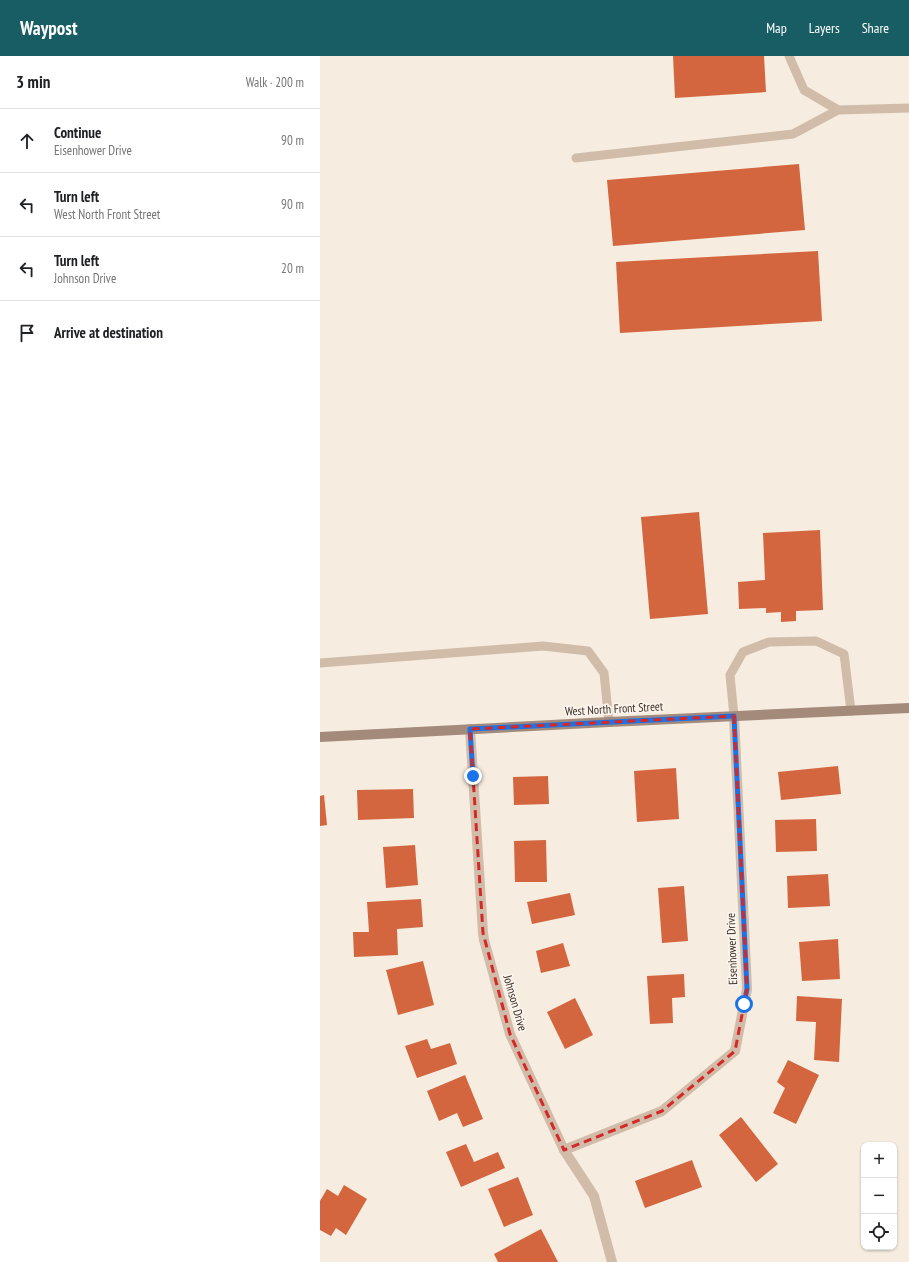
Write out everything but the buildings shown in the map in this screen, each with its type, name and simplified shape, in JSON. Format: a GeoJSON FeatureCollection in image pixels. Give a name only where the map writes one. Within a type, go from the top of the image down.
{"type":"FeatureCollection","features":[{"type":"Feature","properties":{"kind":"street","name":"West North Front Street"},"geometry":{"type":"LineString","coordinates":[[320,737],[909,708]]}},
{"type":"Feature","properties":{"kind":"street","name":"Eisenhower Drive"},"geometry":{"type":"LineString","coordinates":[[564,1150],[662,1111],[735,1051],[747,989],[734,716]]}},
{"type":"Feature","properties":{"kind":"street","name":"Johnson Drive"},"geometry":{"type":"LineString","coordinates":[[470,729],[483,933],[510,1034],[564,1150],[594,1196],[612,1262]]}},
{"type":"Feature","properties":{"kind":"lane"},"geometry":{"type":"LineString","coordinates":[[789,56],[804,90],[838,110]]}},
{"type":"Feature","properties":{"kind":"lane"},"geometry":{"type":"LineString","coordinates":[[576,158],[793,134],[838,110],[909,108]]}},
{"type":"Feature","properties":{"kind":"lane"},"geometry":{"type":"LineString","coordinates":[[734,716],[730,675],[743,652],[769,642],[816,641],[844,654],[851,711]]}},
{"type":"Feature","properties":{"kind":"lane"},"geometry":{"type":"LineString","coordinates":[[320,663],[543,646],[588,651],[604,673],[609,722]]}},
{"type":"Feature","properties":{"kind":"highlighted area"},"geometry":{"type":"Polygon","coordinates":[[[734,716],[747,989],[735,1051],[662,1111],[564,1150],[510,1034],[483,933],[470,729],[734,716]]]}},
{"type":"Feature","properties":{"kind":"route"},"geometry":{"type":"LineString","coordinates":[[473,776],[470,729],[734,716],[747,989],[744,1004]]}}]}
